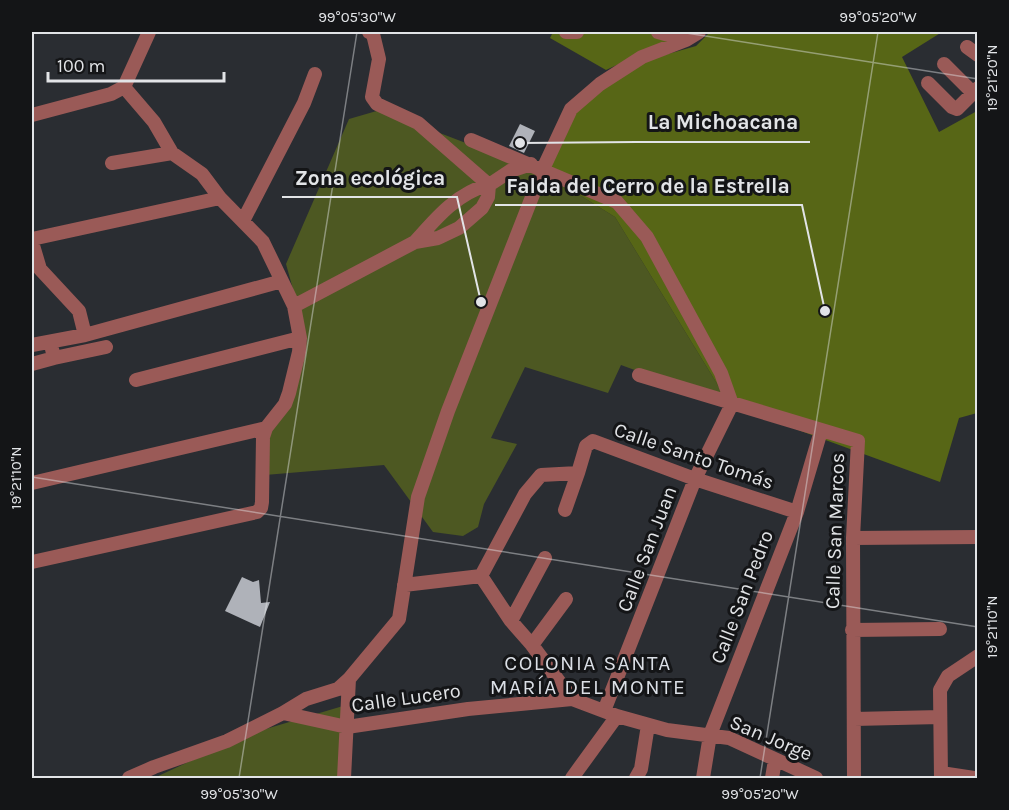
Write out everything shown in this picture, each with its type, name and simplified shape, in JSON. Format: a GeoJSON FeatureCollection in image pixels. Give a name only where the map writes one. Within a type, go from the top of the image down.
{"type":"FeatureCollection","features":[{"type":"Feature","properties":{"kind":"street"},"geometry":{"type":"LineString","coordinates":[[32,115],[111,94],[124,87],[149,32]]}},
{"type":"Feature","properties":{"kind":"street"},"geometry":{"type":"LineString","coordinates":[[369,32],[373,34],[379,59],[372,97],[377,104],[418,123],[489,185]]}},
{"type":"Feature","properties":{"kind":"street"},"geometry":{"type":"LineString","coordinates":[[566,32],[577,32]]}},
{"type":"Feature","properties":{"kind":"street"},"geometry":{"type":"LineString","coordinates":[[658,32],[686,40]]}},
{"type":"Feature","properties":{"kind":"street"},"geometry":{"type":"LineString","coordinates":[[129,778],[227,741],[306,699],[338,689],[349,680],[399,619],[418,497],[537,167],[571,109],[600,84],[642,57],[686,40],[699,32]]}},
{"type":"Feature","properties":{"kind":"street"},"geometry":{"type":"LineString","coordinates":[[928,83],[952,107],[957,109],[975,91],[944,64]]}},
{"type":"Feature","properties":{"kind":"street"},"geometry":{"type":"LineString","coordinates":[[243,221],[303,103],[315,74]]}},
{"type":"Feature","properties":{"kind":"street"},"geometry":{"type":"LineString","coordinates":[[32,562],[257,512],[261,508],[263,436],[285,404],[299,352],[300,338],[294,306],[263,242],[220,198],[202,174],[172,153],[154,122],[124,87]]}},
{"type":"Feature","properties":{"kind":"street"},"geometry":{"type":"LineString","coordinates":[[471,140],[617,202],[647,237],[721,373],[732,404]]}},
{"type":"Feature","properties":{"kind":"street"},"geometry":{"type":"LineString","coordinates":[[112,163],[172,153]]}},
{"type":"Feature","properties":{"kind":"street"},"geometry":{"type":"LineString","coordinates":[[294,306],[415,242],[453,203],[473,189],[489,185],[510,171],[537,167]]}},
{"type":"Feature","properties":{"kind":"street"},"geometry":{"type":"LineString","coordinates":[[415,242],[438,238],[459,228],[482,208],[488,197],[489,185]]}},
{"type":"Feature","properties":{"kind":"street"},"geometry":{"type":"LineString","coordinates":[[85,335],[79,310],[40,269],[32,240],[220,198]]}},
{"type":"Feature","properties":{"kind":"street"},"geometry":{"type":"LineString","coordinates":[[32,345],[85,335],[282,280]]}},
{"type":"Feature","properties":{"kind":"street"},"geometry":{"type":"LineString","coordinates":[[136,381],[300,338]]}},
{"type":"Feature","properties":{"kind":"street"},"geometry":{"type":"LineString","coordinates":[[50,342],[54,358]]}},
{"type":"Feature","properties":{"kind":"street"},"geometry":{"type":"LineString","coordinates":[[32,364],[106,347]]}},
{"type":"Feature","properties":{"kind":"street","name":"Calle San Marcos"},"geometry":{"type":"LineString","coordinates":[[639,375],[858,441],[853,538],[854,778]]}},
{"type":"Feature","properties":{"kind":"street","name":"Calle San Juan"},"geometry":{"type":"LineString","coordinates":[[572,778],[610,714],[695,479],[732,404]]}},
{"type":"Feature","properties":{"kind":"street"},"geometry":{"type":"LineString","coordinates":[[32,483],[267,428]]}},
{"type":"Feature","properties":{"kind":"street","name":"Calle San Pedro"},"geometry":{"type":"LineString","coordinates":[[703,778],[710,735],[797,512],[821,431]]}},
{"type":"Feature","properties":{"kind":"street","name":"Calle Santo Tomás"},"geometry":{"type":"LineString","coordinates":[[578,473],[586,446],[593,441],[695,479],[797,512]]}},
{"type":"Feature","properties":{"kind":"street"},"geometry":{"type":"LineString","coordinates":[[481,576],[525,494],[541,475],[578,473],[565,510]]}},
{"type":"Feature","properties":{"kind":"street"},"geometry":{"type":"LineString","coordinates":[[853,538],[978,537]]}},
{"type":"Feature","properties":{"kind":"street"},"geometry":{"type":"LineString","coordinates":[[511,621],[545,558]]}},
{"type":"Feature","properties":{"kind":"street"},"geometry":{"type":"LineString","coordinates":[[404,585],[481,576]]}},
{"type":"Feature","properties":{"kind":"street"},"geometry":{"type":"LineString","coordinates":[[481,576],[511,621],[572,699]]}},
{"type":"Feature","properties":{"kind":"street"},"geometry":{"type":"LineString","coordinates":[[532,645],[566,599]]}},
{"type":"Feature","properties":{"kind":"street"},"geometry":{"type":"LineString","coordinates":[[852,630],[940,629]]}},
{"type":"Feature","properties":{"kind":"street"},"geometry":{"type":"LineString","coordinates":[[974,778],[941,776],[940,690],[948,676],[978,656]]}},
{"type":"Feature","properties":{"kind":"street"},"geometry":{"type":"LineString","coordinates":[[964,665],[978,674]]}},
{"type":"Feature","properties":{"kind":"street"},"geometry":{"type":"LineString","coordinates":[[344,778],[349,680]]}},
{"type":"Feature","properties":{"kind":"street","name":"San Jorge"},"geometry":{"type":"LineString","coordinates":[[572,699],[610,714],[667,730],[729,738],[816,778]]}},
{"type":"Feature","properties":{"kind":"street","name":"Calle Lucero"},"geometry":{"type":"LineString","coordinates":[[283,713],[347,727],[468,709],[572,699]]}},
{"type":"Feature","properties":{"kind":"street"},"geometry":{"type":"LineString","coordinates":[[854,719],[940,717]]}},
{"type":"Feature","properties":{"kind":"street"},"geometry":{"type":"LineString","coordinates":[[636,778],[641,769],[648,725]]}},
{"type":"Feature","properties":{"kind":"street"},"geometry":{"type":"LineString","coordinates":[[772,778],[775,760]]}},
{"type":"Feature","properties":{"kind":"green space"},"geometry":{"type":"Polygon","coordinates":[[[553,32],[688,32],[606,70],[550,38],[553,32]]]}},
{"type":"Feature","properties":{"kind":"green space"},"geometry":{"type":"Polygon","coordinates":[[[710,32],[942,32],[902,57],[939,132],[977,111],[977,413],[959,418],[940,482],[730,405],[615,217],[544,173],[568,116],[640,62],[696,46],[710,32]]]}},
{"type":"Feature","properties":{"kind":"green space"},"geometry":{"type":"Polygon","coordinates":[[[380,110],[544,173],[615,217],[730,405],[621,365],[608,393],[525,367],[491,438],[517,444],[484,504],[478,527],[463,536],[433,532],[384,465],[265,475],[267,439],[307,340],[286,264],[349,119],[380,110]]]}},
{"type":"Feature","properties":{"kind":"green space"},"geometry":{"type":"Polygon","coordinates":[[[343,706],[339,778],[154,778],[246,735],[343,706]]]}},
{"type":"Feature","properties":{"kind":"building"},"geometry":{"type":"Polygon","coordinates":[[[520,124],[535,131],[524,153],[509,146],[520,124]]]}},
{"type":"Feature","properties":{"kind":"building"},"geometry":{"type":"Polygon","coordinates":[[[242,577],[253,582],[259,580],[261,603],[270,602],[260,627],[225,611],[242,577]]]}},
{"type":"Feature","properties":{"kind":"place","name":"La Michoacana"},"geometry":{"type":"Point","coordinates":[520,143]}},
{"type":"Feature","properties":{"kind":"place","name":"Zona ecológica"},"geometry":{"type":"Point","coordinates":[481,302]}},
{"type":"Feature","properties":{"kind":"place","name":"Falda del Cerro de la Estrella"},"geometry":{"type":"Point","coordinates":[825,311]}},
{"type":"Feature","properties":{"kind":"district","name":"COLONIA SANTA MARÍA DEL MONTE"},"geometry":{"type":"Point","coordinates":[588,675]}}]}
